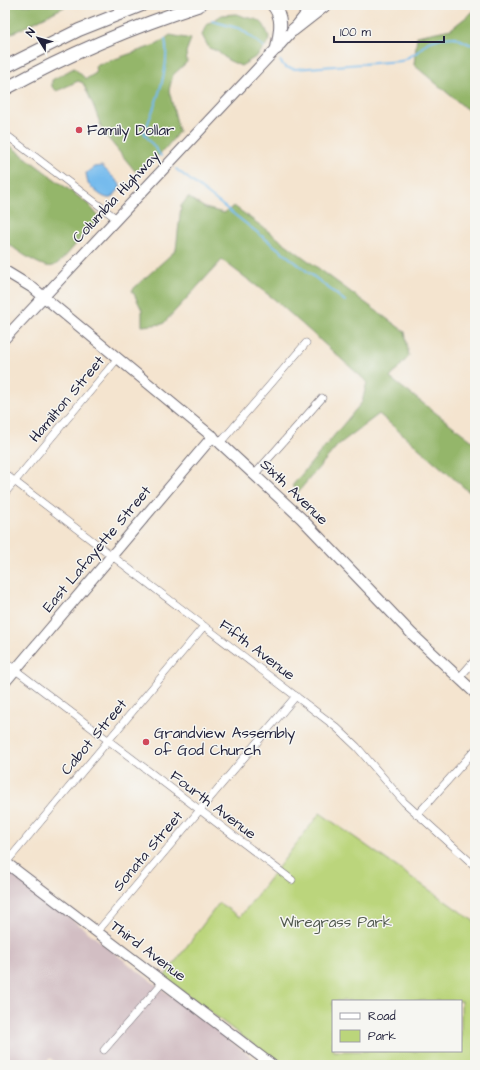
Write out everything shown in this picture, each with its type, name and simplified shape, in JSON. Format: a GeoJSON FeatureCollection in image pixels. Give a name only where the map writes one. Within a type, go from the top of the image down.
{"type":"FeatureCollection","features":[{"type":"Feature","properties":{"kind":"main road"},"geometry":{"type":"LineString","coordinates":[[5,67],[80,30],[142,5]]}},
{"type":"Feature","properties":{"kind":"main road"},"geometry":{"type":"LineString","coordinates":[[6,90],[46,67],[87,48],[133,29],[200,5]]}},
{"type":"Feature","properties":{"kind":"main road"},"geometry":{"type":"LineString","coordinates":[[273,5],[279,15],[281,25],[277,48]]}},
{"type":"Feature","properties":{"kind":"main road"},"geometry":{"type":"LineString","coordinates":[[293,30],[325,5]]}},
{"type":"Feature","properties":{"kind":"street","name":"Columbia Highway"},"geometry":{"type":"LineString","coordinates":[[5,338],[277,48],[313,5]]}},
{"type":"Feature","properties":{"kind":"street"},"geometry":{"type":"LineString","coordinates":[[5,134],[117,219]]}},
{"type":"Feature","properties":{"kind":"street","name":"Sixth Avenue"},"geometry":{"type":"LineString","coordinates":[[5,271],[23,281],[44,297],[216,439],[301,518],[412,634],[475,692]]}},
{"type":"Feature","properties":{"kind":"street"},"geometry":{"type":"LineString","coordinates":[[216,439],[306,343]]}},
{"type":"Feature","properties":{"kind":"street","name":"Hamilton Street"},"geometry":{"type":"LineString","coordinates":[[5,493],[118,358]]}},
{"type":"Feature","properties":{"kind":"street"},"geometry":{"type":"LineString","coordinates":[[254,475],[322,398]]}},
{"type":"Feature","properties":{"kind":"street","name":"East Lafayette Street"},"geometry":{"type":"LineString","coordinates":[[5,682],[111,555],[216,439]]}},
{"type":"Feature","properties":{"kind":"street","name":"Fifth Avenue"},"geometry":{"type":"LineString","coordinates":[[5,474],[336,727],[351,741],[404,802],[475,866]]}},
{"type":"Feature","properties":{"kind":"street","name":"Cabot Street"},"geometry":{"type":"LineString","coordinates":[[5,863],[204,626]]}},
{"type":"Feature","properties":{"kind":"street"},"geometry":{"type":"LineString","coordinates":[[459,678],[475,660]]}},
{"type":"Feature","properties":{"kind":"street","name":"Fourth Avenue"},"geometry":{"type":"LineString","coordinates":[[5,662],[292,880]]}},
{"type":"Feature","properties":{"kind":"street","name":"Sonata Street"},"geometry":{"type":"LineString","coordinates":[[97,932],[296,696]]}},
{"type":"Feature","properties":{"kind":"street"},"geometry":{"type":"LineString","coordinates":[[417,814],[475,750]]}},
{"type":"Feature","properties":{"kind":"street","name":"Third Avenue"},"geometry":{"type":"LineString","coordinates":[[5,863],[272,1065]]}},
{"type":"Feature","properties":{"kind":"street"},"geometry":{"type":"LineString","coordinates":[[104,1050],[163,982]]}},
{"type":"Feature","properties":{"kind":"shaded area"},"geometry":{"type":"Polygon","coordinates":[[[9,870],[130,965],[262,1065],[59,1065],[50,1058],[44,1065],[5,1065],[5,871],[9,870]]]}},
{"type":"Feature","properties":{"kind":"green space"},"geometry":{"type":"Polygon","coordinates":[[[5,5],[68,5],[5,37],[5,5]]]}},
{"type":"Feature","properties":{"kind":"green space"},"geometry":{"type":"Polygon","coordinates":[[[475,10],[475,116],[414,65],[417,36],[451,29],[475,10]]]}},
{"type":"Feature","properties":{"kind":"green space"},"geometry":{"type":"Polygon","coordinates":[[[236,14],[261,22],[270,40],[257,56],[241,66],[228,60],[217,51],[209,48],[202,35],[206,25],[222,15],[236,14]]]}},
{"type":"Feature","properties":{"kind":"green space"},"geometry":{"type":"Polygon","coordinates":[[[170,35],[191,39],[186,52],[187,62],[173,75],[169,90],[179,131],[166,148],[152,162],[141,171],[135,171],[103,132],[83,83],[78,81],[57,91],[52,87],[52,80],[74,68],[86,79],[96,73],[95,66],[158,44],[170,35]]]}},
{"type":"Feature","properties":{"kind":"green space"},"geometry":{"type":"Polygon","coordinates":[[[5,142],[88,204],[100,218],[91,226],[73,248],[53,266],[42,265],[36,262],[5,241],[5,142]]]}},
{"type":"Feature","properties":{"kind":"green space"},"geometry":{"type":"Polygon","coordinates":[[[188,197],[205,208],[224,213],[234,206],[405,332],[409,356],[390,378],[475,443],[475,497],[379,414],[338,445],[298,492],[292,486],[362,402],[367,382],[274,299],[222,260],[163,324],[142,326],[142,310],[132,290],[176,250],[181,206],[188,197]]]}},
{"type":"Feature","properties":{"kind":"green space","name":"Wiregrass Park"},"geometry":{"type":"Polygon","coordinates":[[[320,813],[475,922],[475,1065],[280,1065],[164,977],[219,903],[240,917],[320,813]]]}},
{"type":"Feature","properties":{"kind":"water"},"geometry":{"type":"Polygon","coordinates":[[[102,166],[120,184],[120,188],[112,198],[105,198],[88,184],[86,173],[94,167],[102,166]]]}},
{"type":"Feature","properties":{"kind":"waterway"},"geometry":{"type":"LineString","coordinates":[[212,21],[241,29],[264,47]]}},
{"type":"Feature","properties":{"kind":"waterway"},"geometry":{"type":"LineString","coordinates":[[280,61],[285,67],[295,69],[401,61],[416,53],[428,42],[441,38],[455,37],[469,44],[475,45]]}},
{"type":"Feature","properties":{"kind":"waterway"},"geometry":{"type":"LineString","coordinates":[[161,156],[144,133],[157,99],[164,74],[166,62],[165,39]]}},
{"type":"Feature","properties":{"kind":"waterway"},"geometry":{"type":"LineString","coordinates":[[176,169],[345,301]]}},
{"type":"Feature","properties":{"kind":"place","name":"Family Dollar"},"geometry":{"type":"Point","coordinates":[79,130]}},
{"type":"Feature","properties":{"kind":"place","name":"Grandview Assembly of God Church"},"geometry":{"type":"Point","coordinates":[146,742]}}]}
